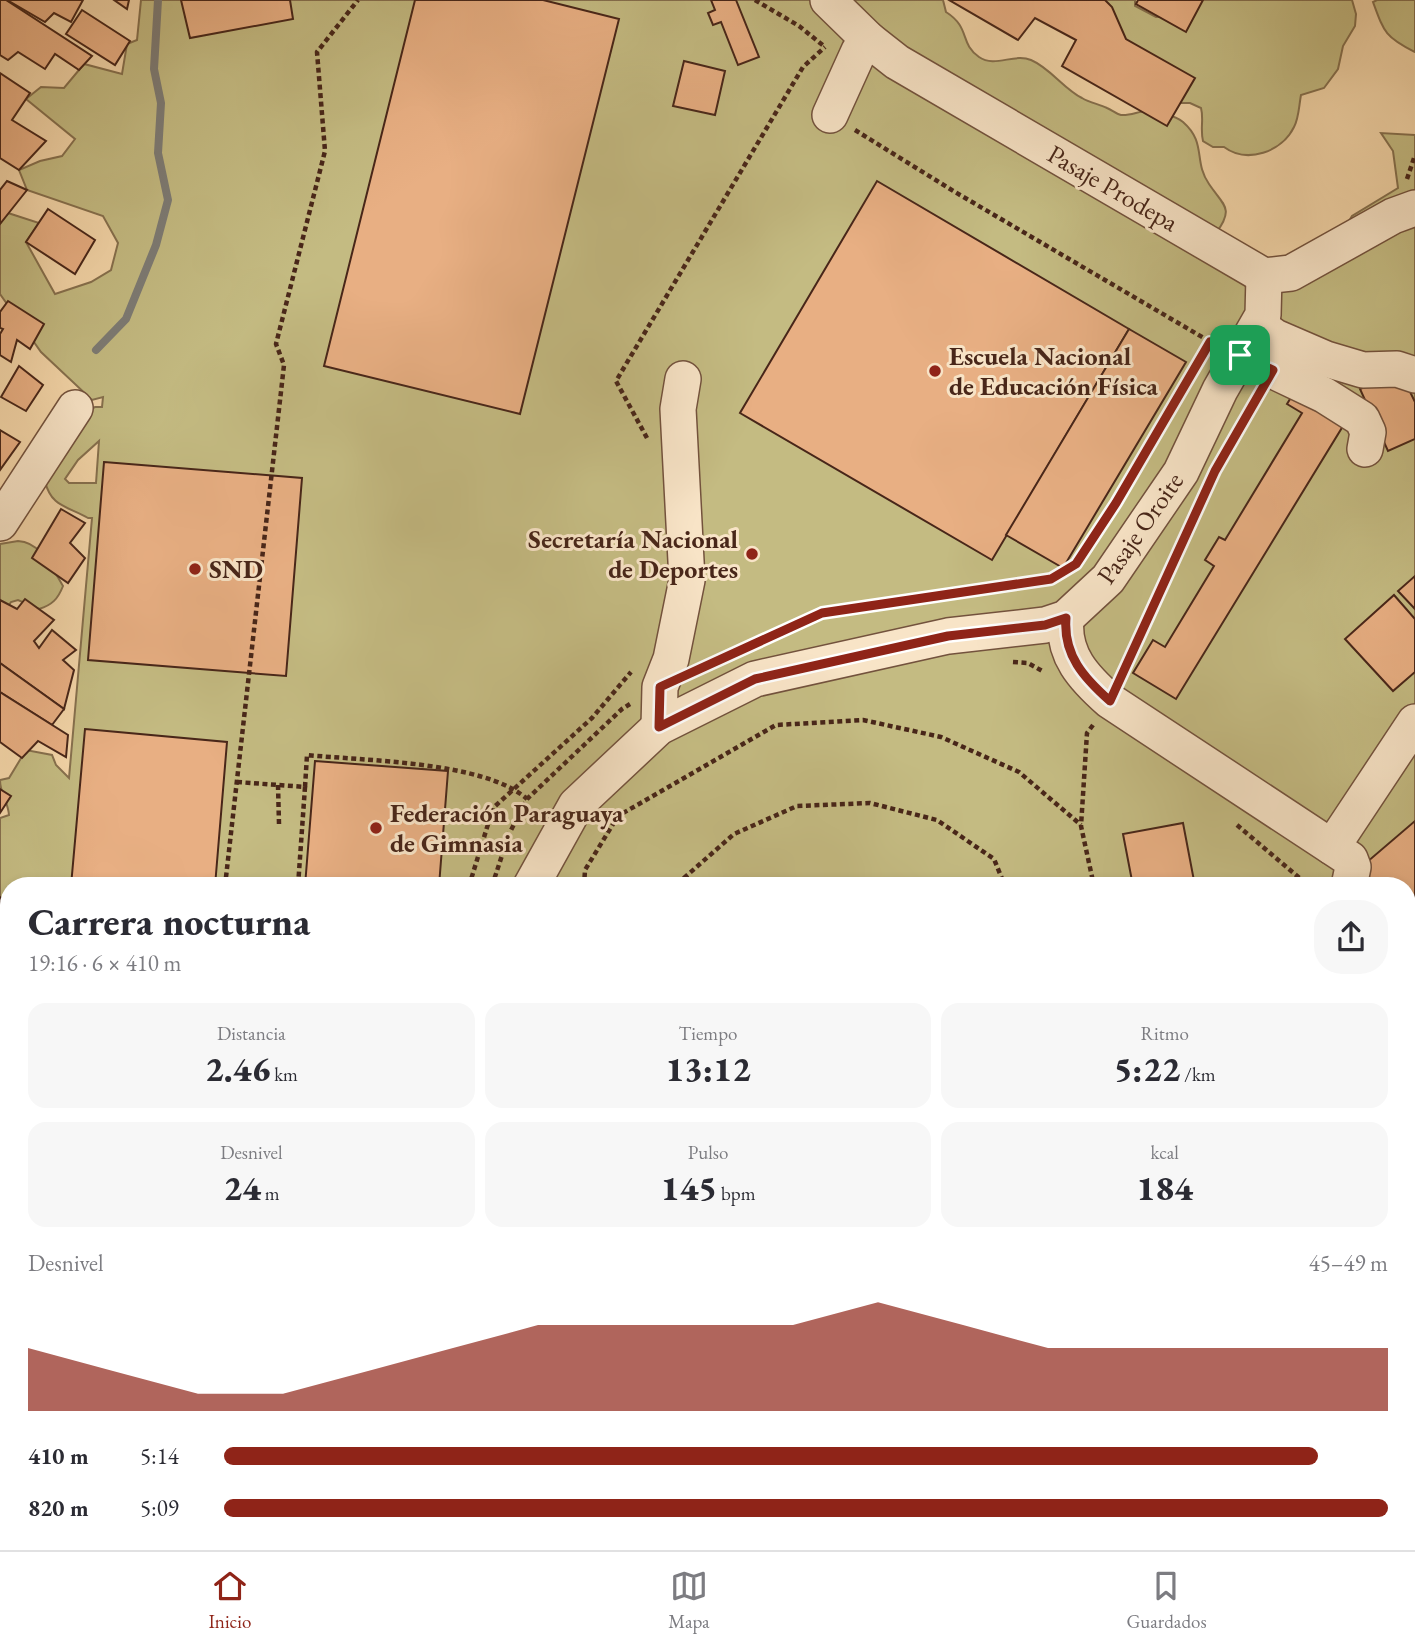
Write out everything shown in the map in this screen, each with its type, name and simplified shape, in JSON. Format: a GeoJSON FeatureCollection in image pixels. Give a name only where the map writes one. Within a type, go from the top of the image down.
{"type":"FeatureCollection","features":[{"type":"Feature","properties":{"kind":"street","name":"Pasaje Prodepa"},"geometry":{"type":"LineString","coordinates":[[828,0],[851,46],[897,62],[1264,276]]}},
{"type":"Feature","properties":{"kind":"street"},"geometry":{"type":"LineString","coordinates":[[830,115],[851,46]]}},
{"type":"Feature","properties":{"kind":"street"},"geometry":{"type":"LineString","coordinates":[[1264,276],[1291,273],[1393,216],[1409,195]]}},
{"type":"Feature","properties":{"kind":"street","name":"Pasaje Oroite"},"geometry":{"type":"LineString","coordinates":[[536,877],[576,805],[659,727],[755,679],[948,636],[1045,625],[1066,618],[1108,579],[1181,471],[1220,390],[1219,348],[1258,325],[1263,315],[1264,276]]}},
{"type":"Feature","properties":{"kind":"street"},"geometry":{"type":"LineString","coordinates":[[1258,325],[1275,337],[1326,359],[1363,370],[1397,369],[1415,375]]}},
{"type":"Feature","properties":{"kind":"street"},"geometry":{"type":"LineString","coordinates":[[1219,348],[1324,395],[1362,419],[1368,432],[1365,449]]}},
{"type":"Feature","properties":{"kind":"street"},"geometry":{"type":"LineString","coordinates":[[659,727],[647,677],[671,659],[687,580],[678,409],[683,379]]}},
{"type":"Feature","properties":{"kind":"street"},"geometry":{"type":"LineString","coordinates":[[0,523],[75,408]]}},
{"type":"Feature","properties":{"kind":"street"},"geometry":{"type":"LineString","coordinates":[[1066,618],[1066,643],[1074,663],[1091,685],[1110,701],[1350,859],[1353,867],[1351,877]]}},
{"type":"Feature","properties":{"kind":"street"},"geometry":{"type":"LineString","coordinates":[[1332,847],[1415,722]]}},
{"type":"Feature","properties":{"kind":"path"},"geometry":{"type":"LineString","coordinates":[[226,877],[284,365],[276,344],[325,151],[317,52],[359,0]]}},
{"type":"Feature","properties":{"kind":"path"},"geometry":{"type":"LineString","coordinates":[[755,0],[799,26],[851,46]]}},
{"type":"Feature","properties":{"kind":"path"},"geometry":{"type":"LineString","coordinates":[[652,447],[616,381],[803,66],[851,46]]}},
{"type":"Feature","properties":{"kind":"path"},"geometry":{"type":"LineString","coordinates":[[830,115],[1219,348]]}},
{"type":"Feature","properties":{"kind":"path"},"geometry":{"type":"LineString","coordinates":[[1409,195],[1415,155]]}},
{"type":"Feature","properties":{"kind":"path"},"geometry":{"type":"LineString","coordinates":[[1235,436],[1273,370]]}},
{"type":"Feature","properties":{"kind":"path"},"geometry":{"type":"LineString","coordinates":[[472,877],[494,808],[592,718],[647,677],[822,613],[1051,579],[1076,564],[1116,503],[1186,383]]}},
{"type":"Feature","properties":{"kind":"path"},"geometry":{"type":"LineString","coordinates":[[1092,877],[1081,826],[1087,733],[1110,701],[1205,493]]}},
{"type":"Feature","properties":{"kind":"path"},"geometry":{"type":"LineString","coordinates":[[1003,662],[1028,663],[1049,676]]}},
{"type":"Feature","properties":{"kind":"path"},"geometry":{"type":"LineString","coordinates":[[495,877],[509,834],[527,799],[622,709],[647,677]]}},
{"type":"Feature","properties":{"kind":"path"},"geometry":{"type":"LineString","coordinates":[[584,877],[584,870],[618,816],[776,725],[863,720],[941,737],[1019,772],[1081,826]]}},
{"type":"Feature","properties":{"kind":"path"},"geometry":{"type":"LineString","coordinates":[[299,877],[307,755],[459,769],[515,788],[527,799]]}},
{"type":"Feature","properties":{"kind":"path"},"geometry":{"type":"LineString","coordinates":[[237,782],[305,787]]}},
{"type":"Feature","properties":{"kind":"path"},"geometry":{"type":"LineString","coordinates":[[278,785],[279,824]]}},
{"type":"Feature","properties":{"kind":"path"},"geometry":{"type":"LineString","coordinates":[[685,877],[734,834],[797,806],[870,803],[937,820],[993,859],[1001,877]]}},
{"type":"Feature","properties":{"kind":"shaded area","name":"Secretaría Nacional de Deportes"},"geometry":{"type":"Polygon","coordinates":[[[141,0],[943,0],[946,12],[959,24],[969,46],[979,57],[991,61],[1025,58],[1044,68],[1085,100],[1119,114],[1151,111],[1183,122],[1195,137],[1204,176],[1225,207],[1225,218],[1216,233],[1259,278],[1332,250],[1352,216],[1398,188],[1393,151],[1381,133],[1415,135],[1415,877],[0,877],[0,818],[9,815],[0,780],[9,778],[26,750],[52,755],[56,765],[69,778],[92,518],[56,501],[45,481],[85,412],[102,407],[103,397],[92,400],[41,352],[0,294],[0,224],[8,213],[39,223],[26,242],[55,294],[91,282],[111,270],[118,243],[103,216],[27,190],[19,170],[62,156],[75,139],[26,99],[41,87],[64,88],[84,64],[122,74],[127,44],[137,40],[141,0]],[[99,441],[78,460],[65,479],[69,483],[96,483],[99,441]]]}},
{"type":"Feature","properties":{"kind":"shaded area"},"geometry":{"type":"Polygon","coordinates":[[[1091,0],[1135,0],[1135,6],[1156,17],[1169,16],[1194,0],[1352,0],[1356,14],[1355,26],[1343,46],[1338,69],[1324,88],[1301,95],[1297,120],[1288,136],[1273,149],[1243,155],[1224,147],[1213,147],[1203,141],[1201,108],[1190,103],[1179,103],[1091,0]]]}},
{"type":"Feature","properties":{"kind":"shaded area"},"geometry":{"type":"Polygon","coordinates":[[[1415,0],[1415,52],[1387,33],[1373,2],[1415,0]]]}},
{"type":"Feature","properties":{"kind":"shaded area"},"geometry":{"type":"Polygon","coordinates":[[[26,542],[39,551],[63,586],[57,598],[48,606],[39,609],[18,600],[11,602],[0,618],[0,544],[26,542]]]}},
{"type":"Feature","properties":{"kind":"building"},"geometry":{"type":"Polygon","coordinates":[[[0,0],[6,0],[92,56],[79,70],[55,54],[45,69],[18,52],[8,60],[0,55],[0,0]]]}},
{"type":"Feature","properties":{"kind":"building"},"geometry":{"type":"Polygon","coordinates":[[[7,0],[83,0],[71,22],[54,13],[45,22],[7,0]]]}},
{"type":"Feature","properties":{"kind":"building"},"geometry":{"type":"Polygon","coordinates":[[[114,0],[129,0],[127,9],[114,0]]]}},
{"type":"Feature","properties":{"kind":"building"},"geometry":{"type":"Polygon","coordinates":[[[181,0],[290,0],[293,19],[190,38],[181,0]]]}},
{"type":"Feature","properties":{"kind":"building"},"geometry":{"type":"Polygon","coordinates":[[[415,0],[543,0],[619,19],[520,414],[324,366],[415,0]]]}},
{"type":"Feature","properties":{"kind":"building"},"geometry":{"type":"Polygon","coordinates":[[[711,0],[736,0],[759,57],[738,65],[721,22],[713,25],[708,13],[715,10],[711,0]]]}},
{"type":"Feature","properties":{"kind":"building"},"geometry":{"type":"Polygon","coordinates":[[[949,0],[1105,0],[1112,7],[1126,39],[1195,78],[1167,126],[1062,66],[1076,40],[1035,18],[1018,40],[949,0]]]}},
{"type":"Feature","properties":{"kind":"building"},"geometry":{"type":"Polygon","coordinates":[[[1138,0],[1203,0],[1186,32],[1136,4],[1138,0]]]}},
{"type":"Feature","properties":{"kind":"building"},"geometry":{"type":"Polygon","coordinates":[[[82,10],[130,41],[115,65],[66,34],[82,10]]]}},
{"type":"Feature","properties":{"kind":"building"},"geometry":{"type":"Polygon","coordinates":[[[684,61],[725,71],[715,115],[673,106],[684,61]]]}},
{"type":"Feature","properties":{"kind":"building"},"geometry":{"type":"Polygon","coordinates":[[[0,73],[30,93],[12,120],[46,141],[19,170],[0,158],[0,73]]]}},
{"type":"Feature","properties":{"kind":"building"},"geometry":{"type":"Polygon","coordinates":[[[7,181],[27,190],[0,224],[0,190],[7,181]]]}},
{"type":"Feature","properties":{"kind":"building","name":"Escuela Nacional de Educación Física"},"geometry":{"type":"Polygon","coordinates":[[[877,181],[1129,329],[992,560],[740,413],[877,181]]]}},
{"type":"Feature","properties":{"kind":"building"},"geometry":{"type":"Polygon","coordinates":[[[48,209],[95,240],[75,274],[26,242],[48,209]]]}},
{"type":"Feature","properties":{"kind":"building"},"geometry":{"type":"Polygon","coordinates":[[[8,301],[44,324],[30,349],[17,340],[11,362],[0,355],[0,334],[3,329],[0,328],[0,312],[8,301]]]}},
{"type":"Feature","properties":{"kind":"building"},"geometry":{"type":"Polygon","coordinates":[[[1129,329],[1186,362],[1063,568],[1006,535],[1129,329]]]}},
{"type":"Feature","properties":{"kind":"building"},"geometry":{"type":"Polygon","coordinates":[[[19,366],[43,385],[26,411],[1,397],[19,366]]]}},
{"type":"Feature","properties":{"kind":"building"},"geometry":{"type":"Polygon","coordinates":[[[1400,371],[1415,402],[1415,439],[1388,451],[1360,389],[1400,371]]]}},
{"type":"Feature","properties":{"kind":"building"},"geometry":{"type":"Polygon","coordinates":[[[1303,378],[1354,408],[1176,699],[1133,673],[1153,640],[1165,647],[1214,566],[1205,560],[1219,537],[1225,540],[1302,413],[1287,404],[1303,378]]]}},
{"type":"Feature","properties":{"kind":"building"},"geometry":{"type":"Polygon","coordinates":[[[0,430],[20,442],[0,470],[0,430]]]}},
{"type":"Feature","properties":{"kind":"building","name":"SND"},"geometry":{"type":"Polygon","coordinates":[[[104,462],[302,478],[286,676],[88,660],[104,462]]]}},
{"type":"Feature","properties":{"kind":"building"},"geometry":{"type":"Polygon","coordinates":[[[61,509],[85,523],[70,543],[85,558],[68,583],[32,558],[61,509]]]}},
{"type":"Feature","properties":{"kind":"building"},"geometry":{"type":"Polygon","coordinates":[[[1415,576],[1415,609],[1398,591],[1415,576]]]}},
{"type":"Feature","properties":{"kind":"building"},"geometry":{"type":"Polygon","coordinates":[[[1394,595],[1415,619],[1415,672],[1393,691],[1345,639],[1394,595]]]}},
{"type":"Feature","properties":{"kind":"building"},"geometry":{"type":"Polygon","coordinates":[[[25,599],[54,620],[34,641],[39,648],[52,630],[76,650],[63,660],[74,670],[64,709],[0,663],[0,600],[17,609],[25,599]]]}},
{"type":"Feature","properties":{"kind":"building"},"geometry":{"type":"Polygon","coordinates":[[[0,663],[64,709],[52,725],[0,692],[0,663]]]}},
{"type":"Feature","properties":{"kind":"building"},"geometry":{"type":"Polygon","coordinates":[[[0,692],[68,735],[66,757],[38,741],[22,758],[0,742],[0,692]]]}},
{"type":"Feature","properties":{"kind":"building"},"geometry":{"type":"Polygon","coordinates":[[[85,729],[227,742],[216,877],[72,877],[85,729]]]}},
{"type":"Feature","properties":{"kind":"building","name":"Federación Paraguaya de Gimnasia"},"geometry":{"type":"Polygon","coordinates":[[[315,761],[448,771],[440,877],[306,877],[315,761]]]}},
{"type":"Feature","properties":{"kind":"building"},"geometry":{"type":"Polygon","coordinates":[[[0,789],[11,796],[0,813],[0,789]]]}},
{"type":"Feature","properties":{"kind":"building"},"geometry":{"type":"Polygon","coordinates":[[[1415,821],[1415,877],[1368,877],[1360,868],[1415,821]]]}},
{"type":"Feature","properties":{"kind":"building"},"geometry":{"type":"Polygon","coordinates":[[[1183,823],[1193,877],[1131,877],[1123,834],[1183,823]]]}},
{"type":"Feature","properties":{"kind":"waterway"},"geometry":{"type":"LineString","coordinates":[[96,350],[126,319],[156,245],[168,200],[158,153],[161,103],[154,69],[158,0]]}},
{"type":"Feature","properties":{"kind":"place","name":"Escuela Nacional de Educación Física"},"geometry":{"type":"Point","coordinates":[935,371]}},
{"type":"Feature","properties":{"kind":"place","name":"Secretaría Nacional de Deportes"},"geometry":{"type":"Point","coordinates":[752,554]}},
{"type":"Feature","properties":{"kind":"place","name":"SND"},"geometry":{"type":"Point","coordinates":[195,569]}},
{"type":"Feature","properties":{"kind":"place","name":"Federación Paraguaya de Gimnasia"},"geometry":{"type":"Point","coordinates":[376,828]}},
{"type":"Feature","properties":{"kind":"route"},"geometry":{"type":"LineString","coordinates":[[1210,342],[1240,355],[1273,370],[1215,471],[1110,701],[1091,685],[1074,663],[1066,643],[1066,618],[1045,625],[948,636],[755,679],[659,727],[660,687],[822,613],[1051,579],[1076,564],[1116,503],[1210,342]]}}]}
